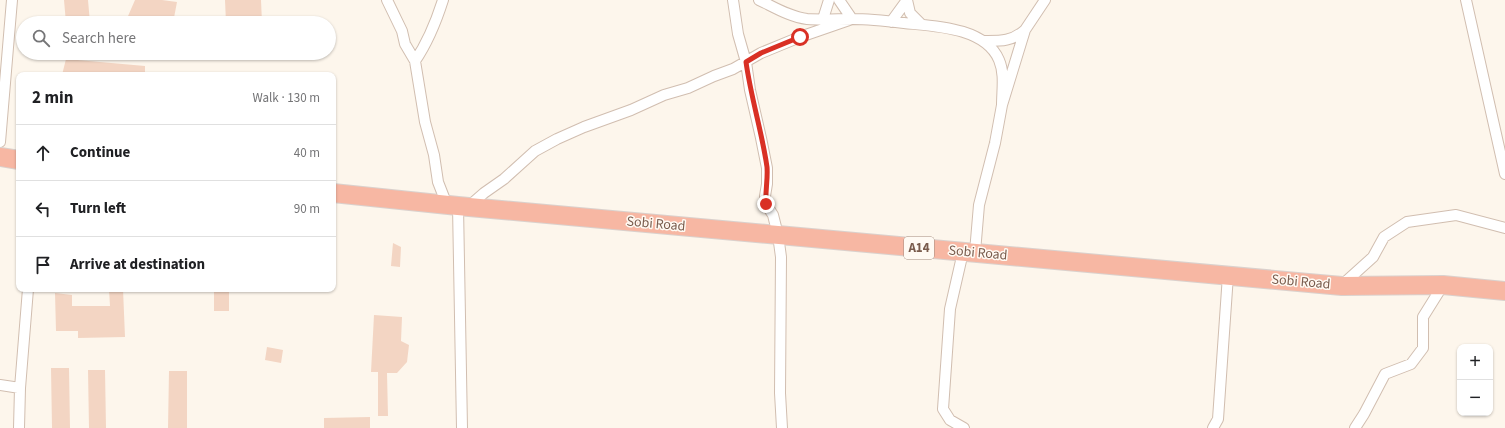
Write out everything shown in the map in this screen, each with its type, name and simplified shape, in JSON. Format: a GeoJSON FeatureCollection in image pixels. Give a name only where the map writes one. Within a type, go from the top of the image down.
{"type":"FeatureCollection","features":[{"type":"Feature","properties":{"kind":"highway"},"geometry":{"type":"LineString","coordinates":[[0,158],[16,160]]}},
{"type":"Feature","properties":{"kind":"highway","name":"Sobi Road"},"geometry":{"type":"LineString","coordinates":[[336,193],[458,206],[1342,286],[1442,285],[1505,291]]}},
{"type":"Feature","properties":{"kind":"street"},"geometry":{"type":"LineString","coordinates":[[0,142],[12,0]]}},
{"type":"Feature","properties":{"kind":"street"},"geometry":{"type":"LineString","coordinates":[[387,0],[402,31],[405,44],[415,61],[424,122],[434,155],[438,182],[458,206],[462,428]]}},
{"type":"Feature","properties":{"kind":"street"},"geometry":{"type":"LineString","coordinates":[[415,61],[427,44],[443,0]]}},
{"type":"Feature","properties":{"kind":"street"},"geometry":{"type":"LineString","coordinates":[[733,0],[738,34],[746,62],[750,90],[767,168],[765,196],[766,204],[773,215],[782,257],[780,393],[782,428]]}},
{"type":"Feature","properties":{"kind":"street"},"geometry":{"type":"LineString","coordinates":[[759,0],[797,17],[852,19],[945,26],[966,33],[983,42],[993,50],[999,60],[1002,71],[1002,105]]}},
{"type":"Feature","properties":{"kind":"street"},"geometry":{"type":"LineString","coordinates":[[823,19],[829,0]]}},
{"type":"Feature","properties":{"kind":"street"},"geometry":{"type":"LineString","coordinates":[[839,0],[852,19]]}},
{"type":"Feature","properties":{"kind":"street"},"geometry":{"type":"LineString","coordinates":[[891,22],[907,0]]}},
{"type":"Feature","properties":{"kind":"street"},"geometry":{"type":"LineString","coordinates":[[907,0],[910,13],[921,24]]}},
{"type":"Feature","properties":{"kind":"street"},"geometry":{"type":"LineString","coordinates":[[983,42],[1016,38],[1025,30],[1045,0]]}},
{"type":"Feature","properties":{"kind":"street"},"geometry":{"type":"LineString","coordinates":[[1466,0],[1505,174]]}},
{"type":"Feature","properties":{"kind":"street"},"geometry":{"type":"LineString","coordinates":[[458,206],[484,193],[504,179],[535,151],[584,127],[631,110],[664,95],[688,88],[733,69],[761,53],[794,39],[852,19]]}},
{"type":"Feature","properties":{"kind":"street"},"geometry":{"type":"LineString","coordinates":[[964,428],[950,420],[943,409],[950,309],[969,252],[995,143],[1002,105],[1025,30]]}},
{"type":"Feature","properties":{"kind":"street"},"geometry":{"type":"LineString","coordinates":[[428,202],[438,182]]}},
{"type":"Feature","properties":{"kind":"street"},"geometry":{"type":"LineString","coordinates":[[1342,286],[1373,256],[1384,237],[1408,222],[1456,215],[1505,228]]}},
{"type":"Feature","properties":{"kind":"street"},"geometry":{"type":"LineString","coordinates":[[1218,425],[1228,275]]}},
{"type":"Feature","properties":{"kind":"street"},"geometry":{"type":"LineString","coordinates":[[1354,428],[1364,414],[1385,374],[1411,364],[1423,348],[1424,317],[1442,285]]}},
{"type":"Feature","properties":{"kind":"street"},"geometry":{"type":"LineString","coordinates":[[19,428],[20,388],[28,292]]}},
{"type":"Feature","properties":{"kind":"street"},"geometry":{"type":"LineString","coordinates":[[0,385],[20,388]]}},
{"type":"Feature","properties":{"kind":"building"},"geometry":{"type":"Polygon","coordinates":[[[64,0],[88,0],[89,16],[65,16],[64,0]]]}},
{"type":"Feature","properties":{"kind":"building"},"geometry":{"type":"Polygon","coordinates":[[[135,0],[162,0],[177,2],[174,16],[128,16],[135,0]]]}},
{"type":"Feature","properties":{"kind":"building"},"geometry":{"type":"Polygon","coordinates":[[[225,0],[261,0],[262,16],[226,16],[225,0]]]}},
{"type":"Feature","properties":{"kind":"building"},"geometry":{"type":"Polygon","coordinates":[[[66,60],[145,66],[145,72],[63,72],[66,60]]]}},
{"type":"Feature","properties":{"kind":"building"},"geometry":{"type":"Polygon","coordinates":[[[393,243],[401,247],[400,267],[391,266],[393,243]]]}},
{"type":"Feature","properties":{"kind":"building"},"geometry":{"type":"Polygon","coordinates":[[[109,292],[123,292],[125,337],[78,338],[78,331],[56,331],[55,293],[72,295],[72,306],[110,306],[109,292]]]}},
{"type":"Feature","properties":{"kind":"building"},"geometry":{"type":"Polygon","coordinates":[[[214,292],[229,292],[229,311],[214,311],[214,292]]]}},
{"type":"Feature","properties":{"kind":"building"},"geometry":{"type":"Polygon","coordinates":[[[374,315],[402,317],[401,341],[409,345],[407,362],[397,373],[387,373],[388,416],[378,416],[378,372],[371,372],[374,315]]]}},
{"type":"Feature","properties":{"kind":"building"},"geometry":{"type":"Polygon","coordinates":[[[267,347],[283,350],[281,363],[265,360],[267,347]]]}},
{"type":"Feature","properties":{"kind":"building"},"geometry":{"type":"Polygon","coordinates":[[[51,368],[69,368],[70,428],[52,428],[51,368]]]}},
{"type":"Feature","properties":{"kind":"building"},"geometry":{"type":"Polygon","coordinates":[[[88,370],[105,370],[106,428],[89,428],[88,370]]]}},
{"type":"Feature","properties":{"kind":"building"},"geometry":{"type":"Polygon","coordinates":[[[169,371],[187,371],[187,428],[168,428],[169,371]]]}},
{"type":"Feature","properties":{"kind":"building"},"geometry":{"type":"Polygon","coordinates":[[[370,417],[370,428],[324,428],[324,418],[370,417]]]}},
{"type":"Feature","properties":{"kind":"route"},"geometry":{"type":"LineString","coordinates":[[766,204],[765,196],[767,168],[750,90],[746,62],[761,53],[800,37]]}}]}
